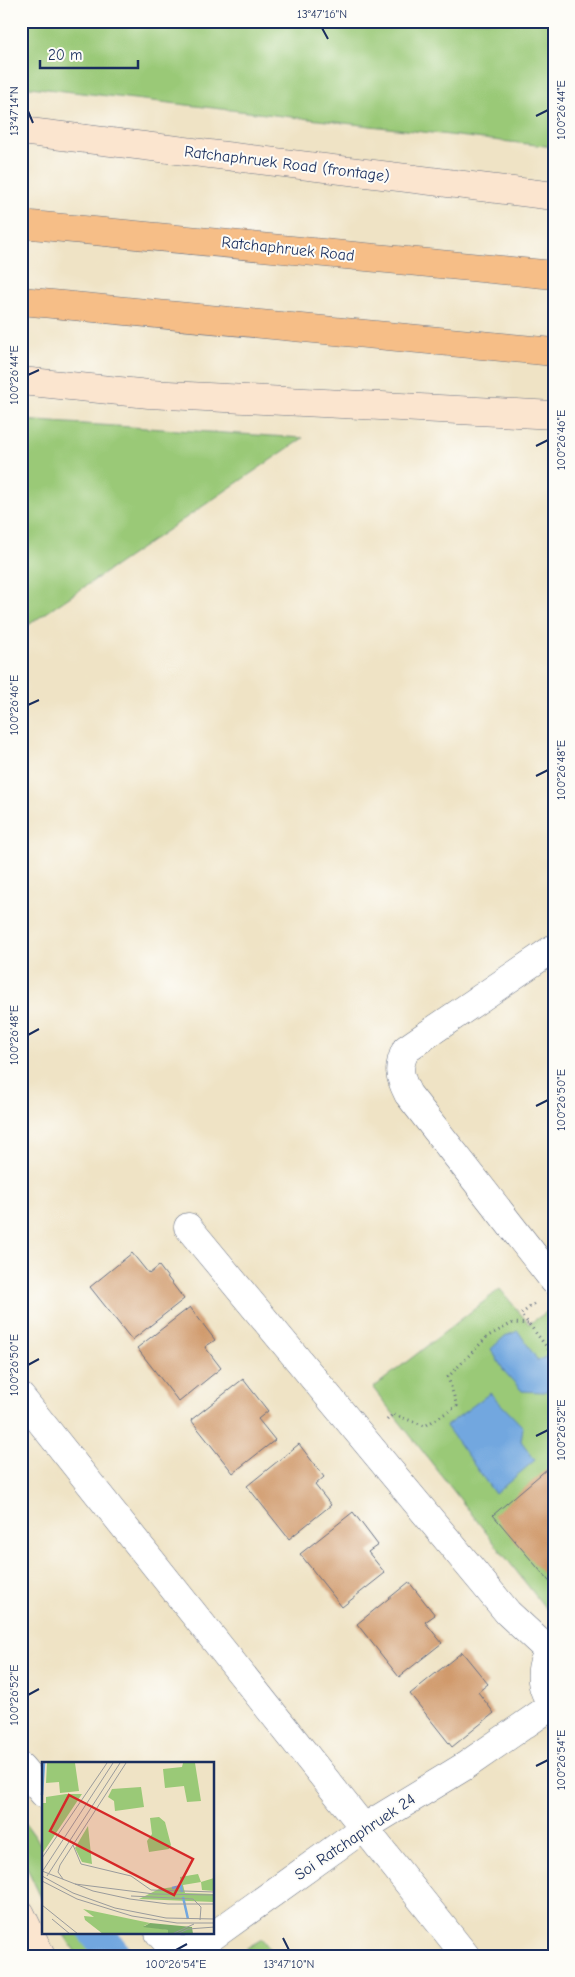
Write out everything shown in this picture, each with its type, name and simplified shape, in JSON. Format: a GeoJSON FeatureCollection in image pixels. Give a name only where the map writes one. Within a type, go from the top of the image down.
{"type":"FeatureCollection","features":[{"type":"Feature","properties":{"kind":"main road","name":"Ratchaphruek Road (frontage)"},"geometry":{"type":"LineString","coordinates":[[21,131],[554,196]]}},
{"type":"Feature","properties":{"kind":"main road","name":"Ratchaphruek Road"},"geometry":{"type":"LineString","coordinates":[[21,224],[554,275]]}},
{"type":"Feature","properties":{"kind":"main road"},"geometry":{"type":"LineString","coordinates":[[21,301],[554,352]]}},
{"type":"Feature","properties":{"kind":"main road"},"geometry":{"type":"LineString","coordinates":[[21,381],[149,394],[554,415]]}},
{"type":"Feature","properties":{"kind":"main road"},"geometry":{"type":"LineString","coordinates":[[21,1914],[41,1956]]}},
{"type":"Feature","properties":{"kind":"street"},"geometry":{"type":"LineString","coordinates":[[547,1290],[408,1094],[401,1080],[399,1064],[406,1049],[554,948]]}},
{"type":"Feature","properties":{"kind":"street"},"geometry":{"type":"LineString","coordinates":[[188,1227],[508,1614],[552,1649]]}},
{"type":"Feature","properties":{"kind":"street"},"geometry":{"type":"LineString","coordinates":[[21,1398],[466,1956]]}},
{"type":"Feature","properties":{"kind":"street","name":"Soi Ratchaphruek 24"},"geometry":{"type":"LineString","coordinates":[[160,1934],[168,1945],[177,1950],[187,1950],[199,1946],[365,1827],[465,1766],[553,1706],[545,1694],[541,1679],[543,1664],[552,1649]]}},
{"type":"Feature","properties":{"kind":"street"},"geometry":{"type":"LineString","coordinates":[[21,1767],[42,1792]]}},
{"type":"Feature","properties":{"kind":"path"},"geometry":{"type":"LineString","coordinates":[[547,1290],[521,1314],[554,1356]]}},
{"type":"Feature","properties":{"kind":"path"},"geometry":{"type":"LineString","coordinates":[[365,1442],[394,1414],[424,1426],[457,1406],[448,1377],[488,1336],[513,1323],[529,1324]]}},
{"type":"Feature","properties":{"kind":"green space"},"geometry":{"type":"Polygon","coordinates":[[[21,21],[554,21],[554,147],[21,86],[21,21]]]}},
{"type":"Feature","properties":{"kind":"green space"},"geometry":{"type":"Polygon","coordinates":[[[21,420],[303,438],[21,630],[21,420]]]}},
{"type":"Feature","properties":{"kind":"green space"},"geometry":{"type":"Polygon","coordinates":[[[500,1289],[529,1324],[554,1307],[554,1608],[546,1609],[373,1388],[500,1289]]]}},
{"type":"Feature","properties":{"kind":"green space"},"geometry":{"type":"Polygon","coordinates":[[[21,1817],[42,1846],[42,1900],[21,1855],[21,1817]]]}},
{"type":"Feature","properties":{"kind":"green space"},"geometry":{"type":"Polygon","coordinates":[[[64,1934],[106,1934],[121,1956],[78,1956],[64,1934]]]}},
{"type":"Feature","properties":{"kind":"green space"},"geometry":{"type":"Polygon","coordinates":[[[262,1939],[275,1956],[233,1956],[262,1939]]]}},
{"type":"Feature","properties":{"kind":"water"},"geometry":{"type":"Polygon","coordinates":[[[518,1331],[538,1361],[554,1352],[554,1387],[544,1392],[522,1391],[504,1371],[491,1349],[505,1336],[518,1331]]]}},
{"type":"Feature","properties":{"kind":"water"},"geometry":{"type":"Polygon","coordinates":[[[490,1393],[523,1427],[521,1441],[535,1460],[495,1494],[446,1426],[490,1393]]]}},
{"type":"Feature","properties":{"kind":"building"},"geometry":{"type":"Polygon","coordinates":[[[132,1253],[149,1274],[159,1266],[184,1299],[132,1340],[90,1287],[132,1253]]]}},
{"type":"Feature","properties":{"kind":"building"},"geometry":{"type":"Polygon","coordinates":[[[190,1307],[215,1340],[205,1347],[221,1368],[179,1402],[137,1348],[190,1307]]]}},
{"type":"Feature","properties":{"kind":"building"},"geometry":{"type":"Polygon","coordinates":[[[243,1379],[268,1411],[258,1419],[275,1440],[233,1473],[191,1420],[243,1379]]]}},
{"type":"Feature","properties":{"kind":"building"},"geometry":{"type":"Polygon","coordinates":[[[299,1444],[324,1477],[315,1485],[331,1505],[289,1539],[247,1486],[299,1444]]]}},
{"type":"Feature","properties":{"kind":"building"},"geometry":{"type":"Polygon","coordinates":[[[547,1469],[554,1479],[554,1587],[493,1515],[547,1469]]]}},
{"type":"Feature","properties":{"kind":"building"},"geometry":{"type":"Polygon","coordinates":[[[353,1512],[378,1545],[368,1552],[385,1573],[342,1607],[300,1554],[353,1512]]]}},
{"type":"Feature","properties":{"kind":"building"},"geometry":{"type":"Polygon","coordinates":[[[409,1582],[435,1615],[425,1622],[442,1643],[399,1677],[357,1624],[409,1582]]]}},
{"type":"Feature","properties":{"kind":"building"},"geometry":{"type":"Polygon","coordinates":[[[462,1652],[488,1684],[478,1692],[494,1713],[452,1747],[410,1694],[462,1652]]]}},
{"type":"Feature","properties":{"kind":"waterway"},"geometry":{"type":"LineString","coordinates":[[97,1934],[115,1956]]}}]}
